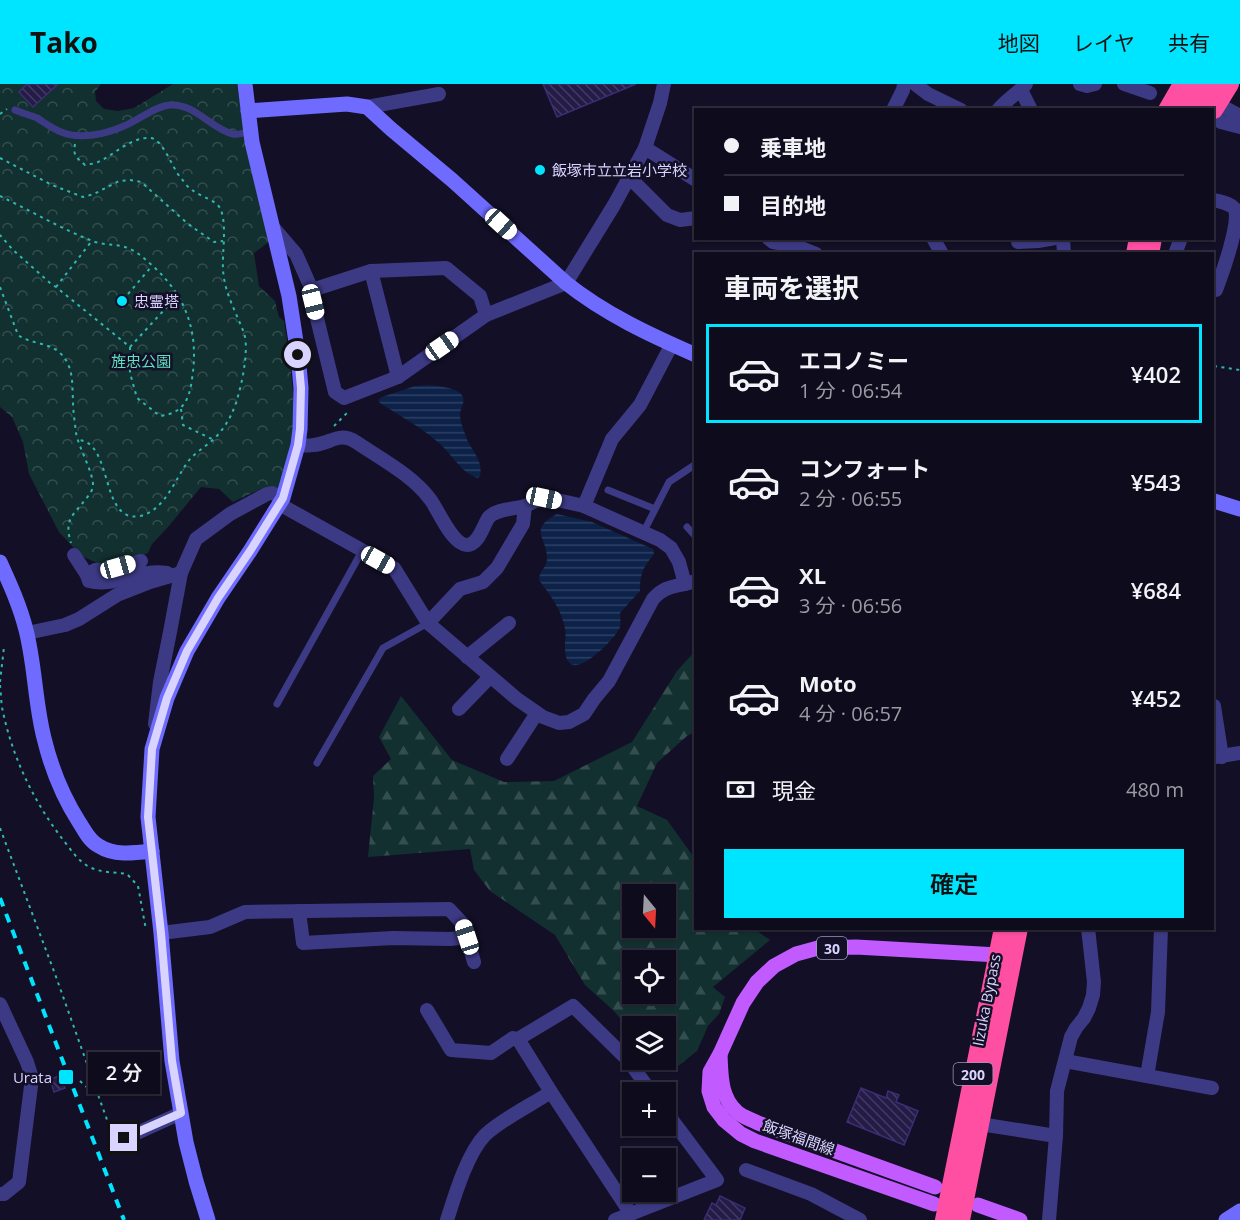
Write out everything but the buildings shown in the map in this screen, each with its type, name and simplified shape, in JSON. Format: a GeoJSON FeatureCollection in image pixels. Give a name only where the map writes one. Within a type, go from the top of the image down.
{"type":"FeatureCollection","features":[{"type":"Feature","properties":{"kind":"highway"},"geometry":{"type":"LineString","coordinates":[[1168,108],[1182,84]]}},
{"type":"Feature","properties":{"kind":"highway"},"geometry":{"type":"LineString","coordinates":[[1183,108],[1196,84]]}},
{"type":"Feature","properties":{"kind":"highway"},"geometry":{"type":"LineString","coordinates":[[1200,108],[1214,84]]}},
{"type":"Feature","properties":{"kind":"highway"},"geometry":{"type":"LineString","coordinates":[[1220,110],[1230,84]]}},
{"type":"Feature","properties":{"kind":"highway","name":"200"},"geometry":{"type":"LineString","coordinates":[[939,1212],[1003,930]]}},
{"type":"Feature","properties":{"kind":"highway","name":"Iizuka Bypass"},"geometry":{"type":"LineString","coordinates":[[962,1220],[1019,930]]}},
{"type":"Feature","properties":{"kind":"main road","name":"飯塚福間線"},"geometry":{"type":"LineString","coordinates":[[939,1212],[741,1134],[724,1120],[714,1107],[710,1091],[710,1072],[743,1003],[756,982],[774,966],[796,954],[818,948],[856,946],[998,955]]}},
{"type":"Feature","properties":{"kind":"main road","name":"飯塚福間線"},"geometry":{"type":"LineString","coordinates":[[720,1054],[722,1089],[728,1102],[738,1113],[758,1123],[935,1187]]}},
{"type":"Feature","properties":{"kind":"main road"},"geometry":{"type":"LineString","coordinates":[[978,1205],[1020,1220]]}},
{"type":"Feature","properties":{"kind":"street"},"geometry":{"type":"LineString","coordinates":[[152,749],[167,698],[187,651],[218,598],[281,501],[298,445],[301,411],[298,355],[289,296],[251,131],[246,84]]}},
{"type":"Feature","properties":{"kind":"street"},"geometry":{"type":"LineString","coordinates":[[272,225],[296,254],[312,290],[335,392],[344,398],[398,376],[486,315],[566,283],[614,205],[645,148],[664,84]]}},
{"type":"Feature","properties":{"kind":"street"},"geometry":{"type":"LineString","coordinates":[[894,108],[904,84]]}},
{"type":"Feature","properties":{"kind":"street"},"geometry":{"type":"LineString","coordinates":[[915,84],[928,94],[957,108]]}},
{"type":"Feature","properties":{"kind":"street"},"geometry":{"type":"LineString","coordinates":[[1080,84],[1087,86],[1095,84]]}},
{"type":"Feature","properties":{"kind":"street"},"geometry":{"type":"LineString","coordinates":[[1124,84],[1150,93]]}},
{"type":"Feature","properties":{"kind":"street"},"geometry":{"type":"LineString","coordinates":[[1000,108],[1005,101],[1023,87],[1030,108]]}},
{"type":"Feature","properties":{"kind":"street"},"geometry":{"type":"LineString","coordinates":[[249,111],[347,104],[367,107],[439,94]]}},
{"type":"Feature","properties":{"kind":"street"},"geometry":{"type":"LineString","coordinates":[[367,107],[586,299],[625,322],[694,353]]}},
{"type":"Feature","properties":{"kind":"street"},"geometry":{"type":"LineString","coordinates":[[1220,110],[1240,116]]}},
{"type":"Feature","properties":{"kind":"street"},"geometry":{"type":"LineString","coordinates":[[1214,117],[1221,122],[1240,127]]}},
{"type":"Feature","properties":{"kind":"street"},"geometry":{"type":"LineString","coordinates":[[645,148],[694,179]]}},
{"type":"Feature","properties":{"kind":"street"},"geometry":{"type":"LineString","coordinates":[[629,177],[667,215],[680,220],[694,218]]}},
{"type":"Feature","properties":{"kind":"street"},"geometry":{"type":"LineString","coordinates":[[1214,200],[1227,204],[1238,213],[1239,234],[1216,290]]}},
{"type":"Feature","properties":{"kind":"street"},"geometry":{"type":"LineString","coordinates":[[770,240],[811,252]]}},
{"type":"Feature","properties":{"kind":"street"},"geometry":{"type":"LineString","coordinates":[[1018,242],[1044,240]]}},
{"type":"Feature","properties":{"kind":"street"},"geometry":{"type":"LineString","coordinates":[[312,290],[370,271],[447,268],[480,296],[486,315]]}},
{"type":"Feature","properties":{"kind":"street"},"geometry":{"type":"LineString","coordinates":[[370,271],[398,376]]}},
{"type":"Feature","properties":{"kind":"street"},"geometry":{"type":"LineString","coordinates":[[584,506],[612,439],[640,405],[672,344]]}},
{"type":"Feature","properties":{"kind":"street"},"geometry":{"type":"LineString","coordinates":[[208,1220],[186,1142],[172,1061],[148,817],[152,749],[160,682],[178,574],[196,539],[230,514],[267,494],[272,494],[393,568],[428,623],[517,699],[543,717],[559,723],[569,722],[584,714],[609,681],[659,593],[690,582],[671,548],[660,540],[584,506],[544,498],[525,507],[494,513],[473,543],[462,544],[443,522],[432,500],[418,484],[349,438],[341,436],[314,445],[298,445]]}},
{"type":"Feature","properties":{"kind":"street"},"geometry":{"type":"LineString","coordinates":[[1216,502],[1240,509]]}},
{"type":"Feature","properties":{"kind":"street"},"geometry":{"type":"LineString","coordinates":[[1216,502],[1240,519]]}},
{"type":"Feature","properties":{"kind":"street"},"geometry":{"type":"LineString","coordinates":[[428,623],[460,589],[483,582],[497,568],[523,524],[525,507]]}},
{"type":"Feature","properties":{"kind":"street"},"geometry":{"type":"LineString","coordinates":[[74,555],[89,581],[99,584],[149,572],[178,574]]}},
{"type":"Feature","properties":{"kind":"street"},"geometry":{"type":"LineString","coordinates":[[87,575],[94,570],[100,569],[104,572],[141,561]]}},
{"type":"Feature","properties":{"kind":"street"},"geometry":{"type":"LineString","coordinates":[[0,562],[20,609],[27,633],[44,737],[62,790],[74,814],[90,840],[100,848],[123,853],[152,851]]}},
{"type":"Feature","properties":{"kind":"street"},"geometry":{"type":"LineString","coordinates":[[27,633],[65,625],[117,595],[178,574]]}},
{"type":"Feature","properties":{"kind":"street"},"geometry":{"type":"LineString","coordinates":[[467,657],[510,623]]}},
{"type":"Feature","properties":{"kind":"street"},"geometry":{"type":"LineString","coordinates":[[459,710],[490,677]]}},
{"type":"Feature","properties":{"kind":"street"},"geometry":{"type":"LineString","coordinates":[[1214,706],[1218,757],[1240,753]]}},
{"type":"Feature","properties":{"kind":"street"},"geometry":{"type":"LineString","coordinates":[[507,759],[537,713]]}},
{"type":"Feature","properties":{"kind":"street"},"geometry":{"type":"LineString","coordinates":[[161,933],[210,927],[245,912],[449,909],[463,924],[474,962]]}},
{"type":"Feature","properties":{"kind":"street"},"geometry":{"type":"LineString","coordinates":[[299,911],[303,943],[467,937]]}},
{"type":"Feature","properties":{"kind":"street"},"geometry":{"type":"LineString","coordinates":[[1049,1216],[1056,1136],[1057,1091],[1071,1037],[1089,1008],[1093,995],[1094,982],[1088,930]]}},
{"type":"Feature","properties":{"kind":"street"},"geometry":{"type":"LineString","coordinates":[[1147,1076],[1158,1012],[1161,930]]}},
{"type":"Feature","properties":{"kind":"street"},"geometry":{"type":"LineString","coordinates":[[0,1004],[32,1078],[19,1182],[4,1194],[0,1194]]}},
{"type":"Feature","properties":{"kind":"street"},"geometry":{"type":"LineString","coordinates":[[427,1010],[451,1050],[491,1053],[513,1038],[518,1039],[573,1006],[628,1060],[644,1082]]}},
{"type":"Feature","properties":{"kind":"street"},"geometry":{"type":"LineString","coordinates":[[518,1039],[631,1214]]}},
{"type":"Feature","properties":{"kind":"street"},"geometry":{"type":"LineString","coordinates":[[1065,1060],[1212,1088]]}},
{"type":"Feature","properties":{"kind":"street"},"geometry":{"type":"LineString","coordinates":[[447,1220],[474,1149],[495,1127],[551,1092]]}},
{"type":"Feature","properties":{"kind":"street"},"geometry":{"type":"LineString","coordinates":[[115,1143],[181,1113]]}},
{"type":"Feature","properties":{"kind":"street"},"geometry":{"type":"LineString","coordinates":[[980,1124],[1056,1136]]}},
{"type":"Feature","properties":{"kind":"street"},"geometry":{"type":"LineString","coordinates":[[615,1220],[717,1180],[676,1125]]}},
{"type":"Feature","properties":{"kind":"street"},"geometry":{"type":"LineString","coordinates":[[746,1170],[811,1194],[860,1220]]}},
{"type":"Feature","properties":{"kind":"street"},"geometry":{"type":"LineString","coordinates":[[1226,1220],[1240,1211]]}},
{"type":"Feature","properties":{"kind":"lane"},"geometry":{"type":"LineString","coordinates":[[15,111],[34,117],[62,133],[77,136],[100,134],[125,126],[149,112],[169,105],[181,106],[205,118],[219,129],[235,135],[251,131]]}},
{"type":"Feature","properties":{"kind":"lane"},"geometry":{"type":"LineString","coordinates":[[643,533],[669,482],[694,465]]}},
{"type":"Feature","properties":{"kind":"lane"},"geometry":{"type":"LineString","coordinates":[[608,490],[655,509]]}},
{"type":"Feature","properties":{"kind":"lane"},"geometry":{"type":"LineString","coordinates":[[687,527],[694,535]]}},
{"type":"Feature","properties":{"kind":"lane"},"geometry":{"type":"LineString","coordinates":[[277,704],[362,551]]}},
{"type":"Feature","properties":{"kind":"lane"},"geometry":{"type":"LineString","coordinates":[[316,764],[382,648],[428,623]]}},
{"type":"Feature","properties":{"kind":"path"},"geometry":{"type":"LineString","coordinates":[[77,136],[75,157],[85,165],[96,163],[132,143],[145,138],[154,138],[191,190],[218,205],[223,224],[223,271],[227,294],[245,336],[246,348],[238,396],[231,414],[213,440],[188,461],[165,499],[143,515],[131,516],[123,513],[115,501],[99,457],[92,445],[84,440],[77,440]]}},
{"type":"Feature","properties":{"kind":"path"},"geometry":{"type":"LineString","coordinates":[[0,159],[52,185],[83,197],[119,182],[130,180],[141,182],[188,224],[213,242],[223,242]]}},
{"type":"Feature","properties":{"kind":"path"},"geometry":{"type":"LineString","coordinates":[[0,196],[92,242],[128,247],[161,274],[177,295],[188,314],[195,347],[190,394],[181,409],[172,415],[160,416],[137,398],[130,374],[130,347],[177,295]]}},
{"type":"Feature","properties":{"kind":"path"},"geometry":{"type":"LineString","coordinates":[[0,235],[50,284],[130,347]]}},
{"type":"Feature","properties":{"kind":"path"},"geometry":{"type":"LineString","coordinates":[[56,287],[92,242]]}},
{"type":"Feature","properties":{"kind":"path"},"geometry":{"type":"LineString","coordinates":[[128,294],[152,266]]}},
{"type":"Feature","properties":{"kind":"path"},"geometry":{"type":"LineString","coordinates":[[0,287],[18,335],[24,339],[44,344],[58,352],[68,363],[72,379],[77,440],[92,479],[93,488],[90,495],[71,516],[68,525],[74,555]]}},
{"type":"Feature","properties":{"kind":"path"},"geometry":{"type":"LineString","coordinates":[[1214,366],[1240,370]]}},
{"type":"Feature","properties":{"kind":"path"},"geometry":{"type":"LineString","coordinates":[[324,442],[323,437],[357,403],[357,393]]}},
{"type":"Feature","properties":{"kind":"path"},"geometry":{"type":"LineString","coordinates":[[181,409],[183,425],[213,440]]}},
{"type":"Feature","properties":{"kind":"path"},"geometry":{"type":"LineString","coordinates":[[0,682],[4,647]]}},
{"type":"Feature","properties":{"kind":"path"},"geometry":{"type":"LineString","coordinates":[[0,828],[115,1143]]}},
{"type":"Feature","properties":{"kind":"path"},"geometry":{"type":"LineString","coordinates":[[80,1081],[92,1092],[101,1089]]}},
{"type":"Feature","properties":{"kind":"green space","name":"旌忠公園"},"geometry":{"type":"Polygon","coordinates":[[[0,84],[101,84],[95,92],[96,101],[104,109],[118,111],[134,108],[173,84],[237,84],[247,145],[270,241],[254,253],[259,286],[275,301],[279,317],[284,321],[290,360],[295,417],[288,464],[280,491],[272,487],[263,488],[233,502],[219,489],[201,487],[152,544],[148,553],[116,564],[99,564],[84,557],[59,532],[29,474],[23,442],[12,417],[0,407],[0,84]]]}},
{"type":"Feature","properties":{"kind":"green space"},"geometry":{"type":"Polygon","coordinates":[[[694,652],[694,732],[657,763],[637,806],[667,820],[694,857],[694,930],[755,930],[770,940],[713,987],[725,997],[719,1014],[708,1026],[697,1051],[677,1067],[676,1016],[622,1016],[622,1021],[585,985],[555,935],[490,891],[474,870],[470,849],[368,857],[374,798],[373,776],[391,759],[379,737],[401,696],[452,760],[504,782],[554,781],[632,742],[677,671],[694,652]]]}},
{"type":"Feature","properties":{"kind":"water"},"geometry":{"type":"Polygon","coordinates":[[[415,386],[449,388],[462,396],[464,401],[460,420],[480,464],[481,470],[478,478],[462,468],[432,437],[378,400],[415,386]]]}},
{"type":"Feature","properties":{"kind":"water"},"geometry":{"type":"Polygon","coordinates":[[[557,514],[592,522],[653,549],[654,554],[643,571],[640,591],[620,613],[620,625],[617,632],[591,658],[576,665],[571,664],[566,657],[565,629],[561,615],[539,580],[547,559],[541,530],[548,520],[557,514]]]}},
{"type":"Feature","properties":{"kind":"railway"},"geometry":{"type":"LineString","coordinates":[[0,898],[124,1220]]}},
{"type":"Feature","properties":{"kind":"place","name":"飯塚市立立岩小学校"},"geometry":{"type":"Point","coordinates":[540,170]}},
{"type":"Feature","properties":{"kind":"place","name":"忠霊塔"},"geometry":{"type":"Point","coordinates":[122,301]}},
{"type":"Feature","properties":{"kind":"place","name":"Urata"},"geometry":{"type":"Point","coordinates":[66,1077]}},
{"type":"Feature","properties":{"kind":"route"},"geometry":{"type":"LineString","coordinates":[[124,1138],[181,1113],[172,1061],[148,817],[152,749],[167,698],[187,651],[218,598],[283,498],[298,445],[300,429],[301,388],[298,355]]}}]}
